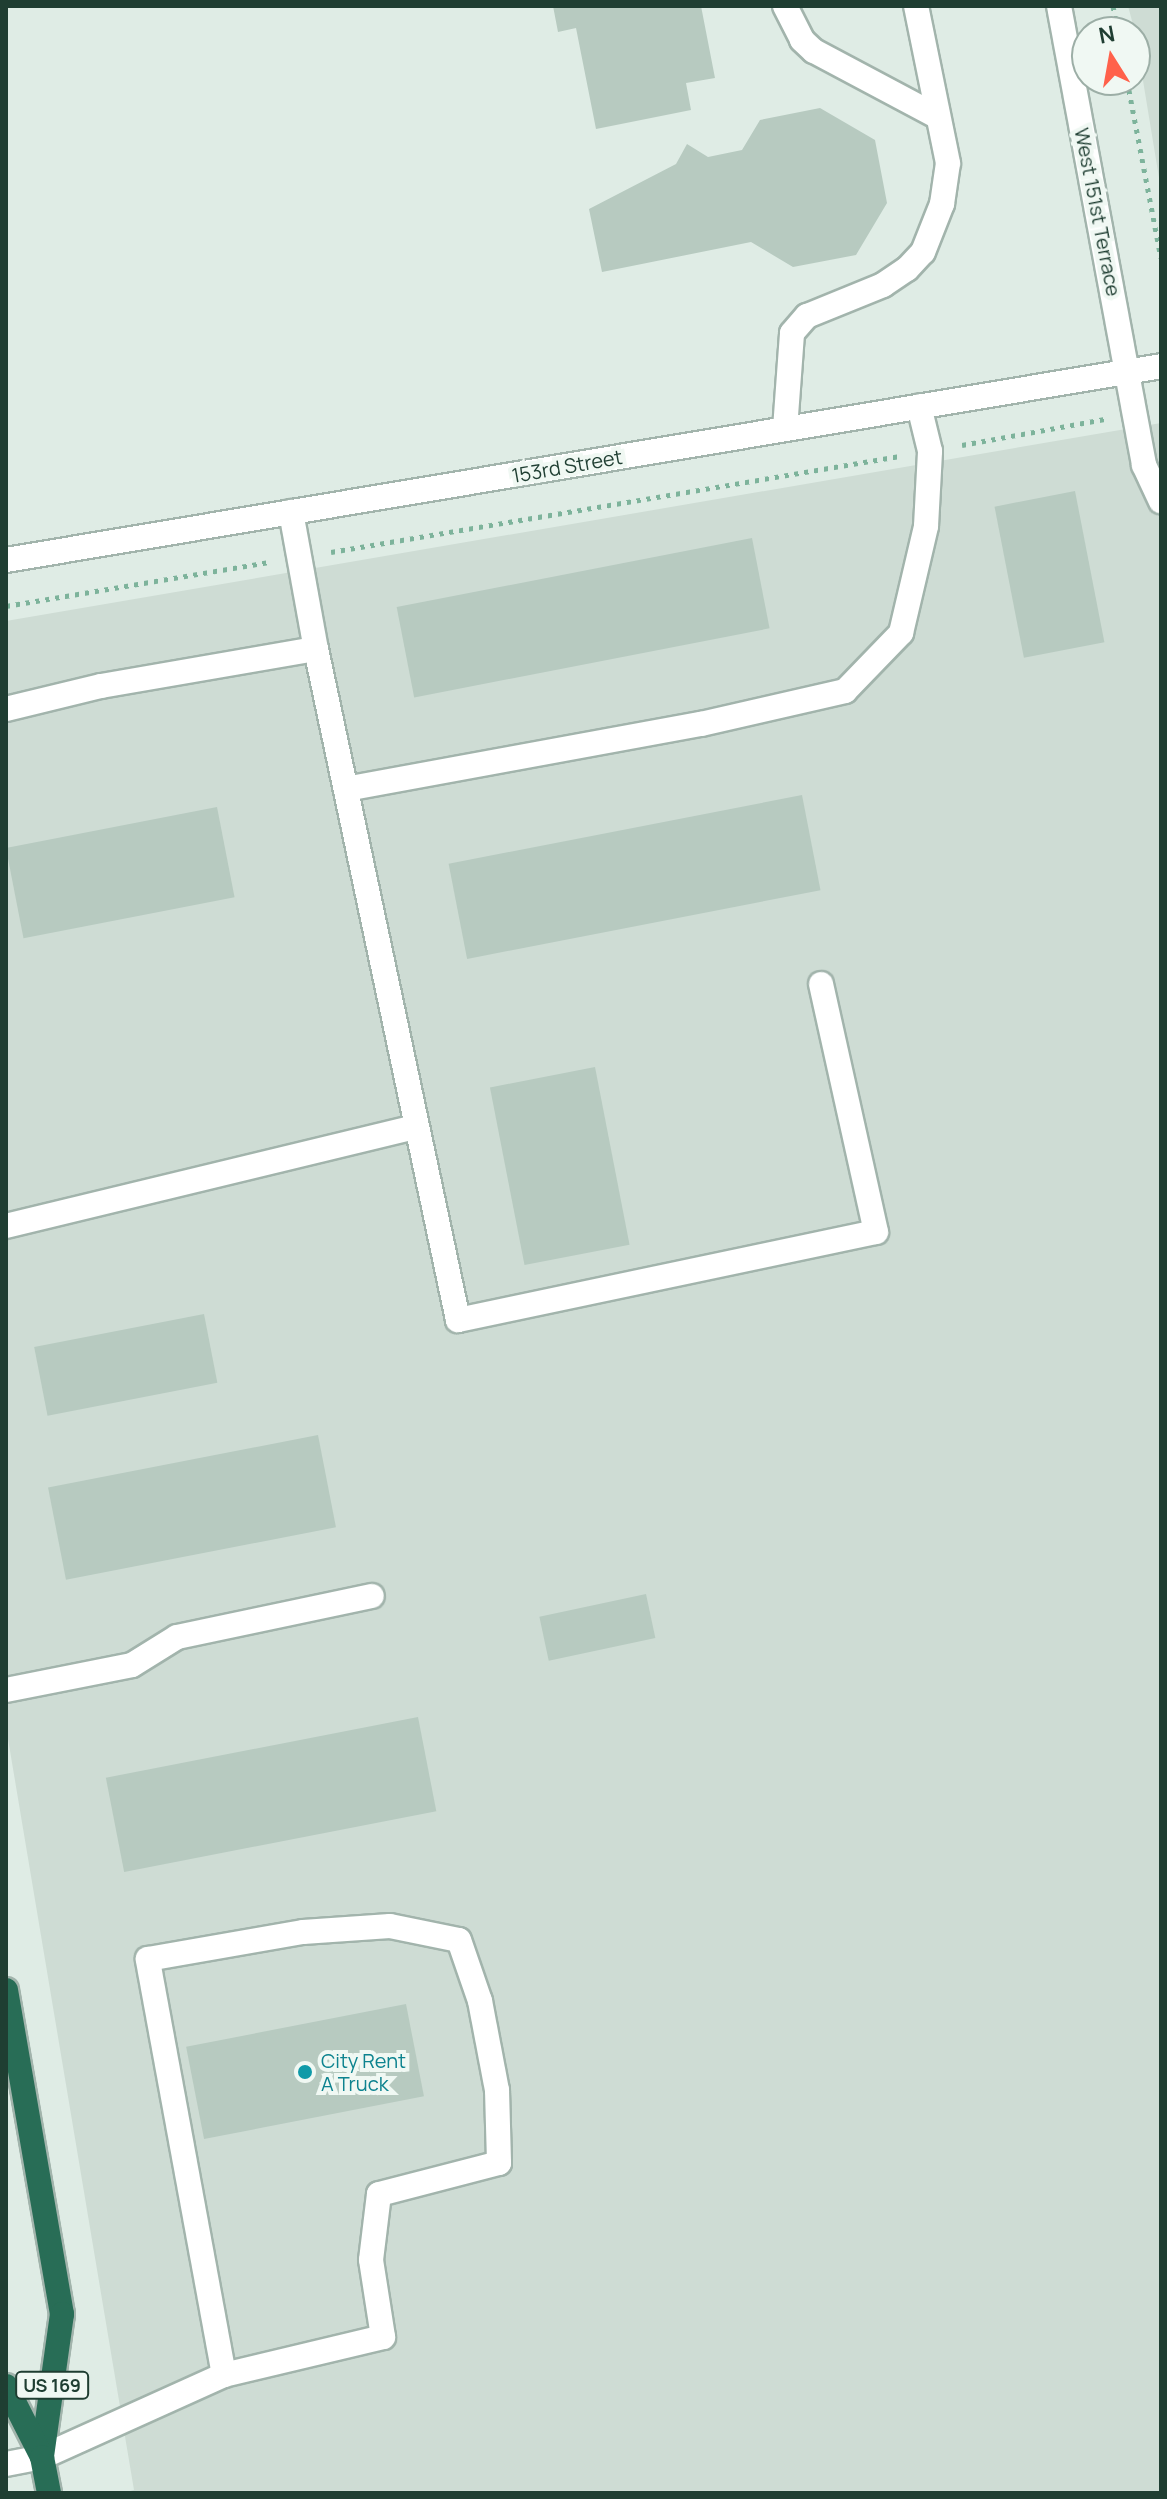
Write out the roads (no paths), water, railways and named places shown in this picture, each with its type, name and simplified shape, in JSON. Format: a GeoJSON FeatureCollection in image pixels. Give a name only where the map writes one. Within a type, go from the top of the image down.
{"type":"FeatureCollection","features":[{"type":"Feature","properties":{"kind":"highway","name":"US 169"},"geometry":{"type":"LineString","coordinates":[[6,1990],[62,2314],[42,2457]]}},
{"type":"Feature","properties":{"kind":"highway","name":"US 169"},"geometry":{"type":"LineString","coordinates":[[6,2386],[42,2457],[49,2493]]}},
{"type":"Feature","properties":{"kind":"street"},"geometry":{"type":"LineString","coordinates":[[785,6],[802,40],[814,51],[938,117]]}},
{"type":"Feature","properties":{"kind":"street"},"geometry":{"type":"LineString","coordinates":[[785,429],[792,333],[807,316],[883,285],[923,252],[942,204],[948,163],[916,6]]}},
{"type":"Feature","properties":{"kind":"street","name":"West 151st Terrace"},"geometry":{"type":"LineString","coordinates":[[1059,6],[1144,465],[1161,501]]}},
{"type":"Feature","properties":{"kind":"street","name":"153rd Street"},"geometry":{"type":"LineString","coordinates":[[6,560],[1161,366]]}},
{"type":"Feature","properties":{"kind":"street"},"geometry":{"type":"LineString","coordinates":[[346,789],[701,724],[845,691],[901,633],[926,526],[930,451],[919,406]]}},
{"type":"Feature","properties":{"kind":"street"},"geometry":{"type":"LineString","coordinates":[[291,512],[414,1127],[458,1320],[876,1232],[821,984]]}},
{"type":"Feature","properties":{"kind":"street"},"geometry":{"type":"LineString","coordinates":[[6,709],[101,686],[316,649]]}},
{"type":"Feature","properties":{"kind":"street"},"geometry":{"type":"LineString","coordinates":[[6,1226],[414,1127]]}},
{"type":"Feature","properties":{"kind":"street"},"geometry":{"type":"LineString","coordinates":[[6,1690],[132,1665],[177,1637],[372,1596]]}},
{"type":"Feature","properties":{"kind":"street"},"geometry":{"type":"LineString","coordinates":[[6,2464],[42,2457],[224,2375],[383,2337],[371,2260],[379,2194],[499,2163],[497,2090],[480,2001],[459,1940],[390,1926],[303,1932],[148,1959],[224,2375]]}},
{"type":"Feature","properties":{"kind":"place","name":"City Rent A Truck"},"geometry":{"type":"Point","coordinates":[305,2072]}}]}
